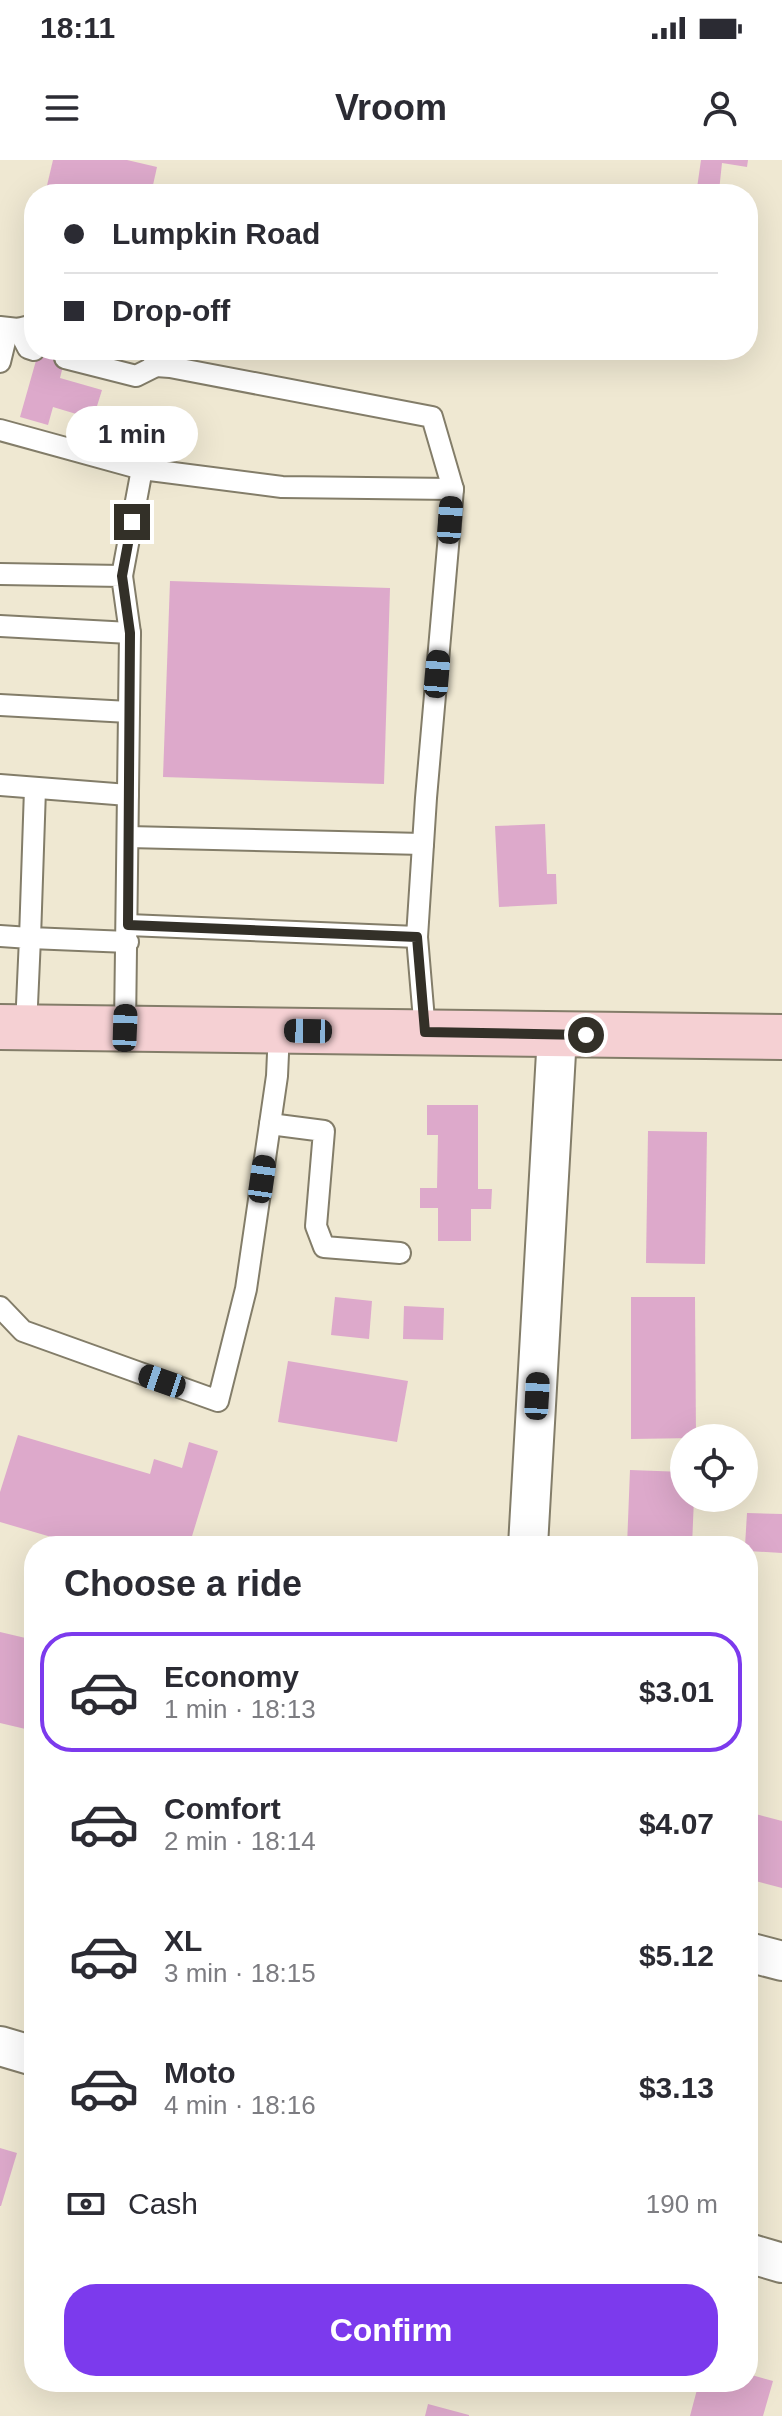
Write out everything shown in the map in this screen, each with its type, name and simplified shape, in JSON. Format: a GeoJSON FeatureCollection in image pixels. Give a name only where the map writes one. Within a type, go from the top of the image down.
{"type":"FeatureCollection","features":[{"type":"Feature","properties":{"kind":"main road"},"geometry":{"type":"LineString","coordinates":[[13,1027],[782,1037]]}},
{"type":"Feature","properties":{"kind":"street"},"geometry":{"type":"LineString","coordinates":[[529,1536],[557,1035]]}},
{"type":"Feature","properties":{"kind":"street"},"geometry":{"type":"LineString","coordinates":[[758,1955],[782,1961]]}},
{"type":"Feature","properties":{"kind":"street"},"geometry":{"type":"LineString","coordinates":[[0,2046],[24,2053]]}},
{"type":"Feature","properties":{"kind":"street"},"geometry":{"type":"LineString","coordinates":[[758,2256],[782,2263]]}},
{"type":"Feature","properties":{"kind":"lane"},"geometry":{"type":"LineString","coordinates":[[0,362],[15,328]]}},
{"type":"Feature","properties":{"kind":"lane"},"geometry":{"type":"LineString","coordinates":[[73,360],[136,376],[152,360]]}},
{"type":"Feature","properties":{"kind":"lane"},"geometry":{"type":"LineString","coordinates":[[158,360],[170,367],[432,417],[453,489],[417,937],[425,1032]]}},
{"type":"Feature","properties":{"kind":"lane"},"geometry":{"type":"LineString","coordinates":[[0,430],[142,469],[282,487],[453,489]]}},
{"type":"Feature","properties":{"kind":"lane"},"geometry":{"type":"LineString","coordinates":[[125,1028],[130,633],[122,576],[142,469]]}},
{"type":"Feature","properties":{"kind":"lane"},"geometry":{"type":"LineString","coordinates":[[0,574],[122,576]]}},
{"type":"Feature","properties":{"kind":"lane"},"geometry":{"type":"LineString","coordinates":[[0,626],[130,633]]}},
{"type":"Feature","properties":{"kind":"lane"},"geometry":{"type":"LineString","coordinates":[[0,705],[129,712]]}},
{"type":"Feature","properties":{"kind":"lane"},"geometry":{"type":"LineString","coordinates":[[0,785],[128,795]]}},
{"type":"Feature","properties":{"kind":"lane"},"geometry":{"type":"LineString","coordinates":[[13,1027],[30,938],[35,789]]}},
{"type":"Feature","properties":{"kind":"lane"},"geometry":{"type":"LineString","coordinates":[[128,837],[423,844]]}},
{"type":"Feature","properties":{"kind":"lane"},"geometry":{"type":"LineString","coordinates":[[0,936],[30,938],[128,933],[417,937]]}},
{"type":"Feature","properties":{"kind":"lane"},"geometry":{"type":"LineString","coordinates":[[0,1307],[23,1331],[218,1401],[246,1289],[277,1076],[279,1031]]}},
{"type":"Feature","properties":{"kind":"lane"},"geometry":{"type":"LineString","coordinates":[[270,1124],[324,1131],[316,1226],[324,1247],[400,1253]]}},
{"type":"Feature","properties":{"kind":"building"},"geometry":{"type":"Polygon","coordinates":[[[53,160],[127,160],[157,167],[153,184],[47,184],[53,160]]]}},
{"type":"Feature","properties":{"kind":"building"},"geometry":{"type":"Polygon","coordinates":[[[701,160],[748,160],[747,167],[722,163],[720,184],[698,184],[701,160]]]}},
{"type":"Feature","properties":{"kind":"building"},"geometry":{"type":"Polygon","coordinates":[[[36,360],[64,360],[60,378],[102,390],[93,419],[53,407],[48,425],[20,417],[36,360]]]}},
{"type":"Feature","properties":{"kind":"building"},"geometry":{"type":"Polygon","coordinates":[[[170,581],[390,588],[384,784],[163,777],[170,581]]]}},
{"type":"Feature","properties":{"kind":"building"},"geometry":{"type":"Polygon","coordinates":[[[545,824],[547,874],[556,874],[557,904],[499,907],[495,826],[545,824]]]}},
{"type":"Feature","properties":{"kind":"building"},"geometry":{"type":"Polygon","coordinates":[[[427,1105],[478,1105],[478,1189],[492,1189],[491,1209],[471,1209],[471,1241],[438,1241],[438,1208],[420,1208],[420,1188],[437,1188],[438,1135],[427,1135],[427,1105]]]}},
{"type":"Feature","properties":{"kind":"building"},"geometry":{"type":"Polygon","coordinates":[[[648,1131],[707,1132],[705,1264],[646,1263],[648,1131]]]}},
{"type":"Feature","properties":{"kind":"building"},"geometry":{"type":"Polygon","coordinates":[[[335,1297],[372,1301],[369,1339],[331,1335],[335,1297]]]}},
{"type":"Feature","properties":{"kind":"building"},"geometry":{"type":"Polygon","coordinates":[[[631,1297],[695,1297],[696,1424],[670,1424],[670,1438],[631,1439],[631,1297]]]}},
{"type":"Feature","properties":{"kind":"building"},"geometry":{"type":"Polygon","coordinates":[[[404,1306],[444,1308],[443,1340],[403,1339],[404,1306]]]}},
{"type":"Feature","properties":{"kind":"building"},"geometry":{"type":"Polygon","coordinates":[[[288,1361],[408,1381],[397,1442],[278,1422],[288,1361]]]}},
{"type":"Feature","properties":{"kind":"building"},"geometry":{"type":"Polygon","coordinates":[[[18,1435],[150,1474],[154,1459],[182,1468],[189,1442],[218,1451],[192,1536],[48,1536],[0,1522],[0,1492],[18,1435]]]}},
{"type":"Feature","properties":{"kind":"building"},"geometry":{"type":"Polygon","coordinates":[[[630,1470],[670,1471],[670,1512],[693,1512],[692,1536],[627,1536],[630,1470]]]}},
{"type":"Feature","properties":{"kind":"building"},"geometry":{"type":"Polygon","coordinates":[[[747,1513],[782,1514],[782,1553],[758,1552],[758,1536],[746,1536],[747,1513]]]}},
{"type":"Feature","properties":{"kind":"building"},"geometry":{"type":"Polygon","coordinates":[[[0,1632],[24,1638],[24,1729],[0,1723],[0,1632]]]}},
{"type":"Feature","properties":{"kind":"building"},"geometry":{"type":"Polygon","coordinates":[[[758,1815],[782,1821],[782,1888],[758,1882],[758,1815]]]}},
{"type":"Feature","properties":{"kind":"building"},"geometry":{"type":"Polygon","coordinates":[[[0,2148],[17,2153],[1,2206],[0,2206],[0,2148]]]}},
{"type":"Feature","properties":{"kind":"building"},"geometry":{"type":"Polygon","coordinates":[[[758,2377],[773,2381],[763,2416],[690,2416],[696,2392],[758,2392],[758,2377]]]}},
{"type":"Feature","properties":{"kind":"building"},"geometry":{"type":"Polygon","coordinates":[[[428,2404],[469,2415],[469,2416],[425,2416],[428,2404]]]}},
{"type":"Feature","properties":{"kind":"route"},"geometry":{"type":"LineString","coordinates":[[132,522],[122,576],[130,633],[128,925],[417,937],[425,1032],[586,1035]]}}]}
